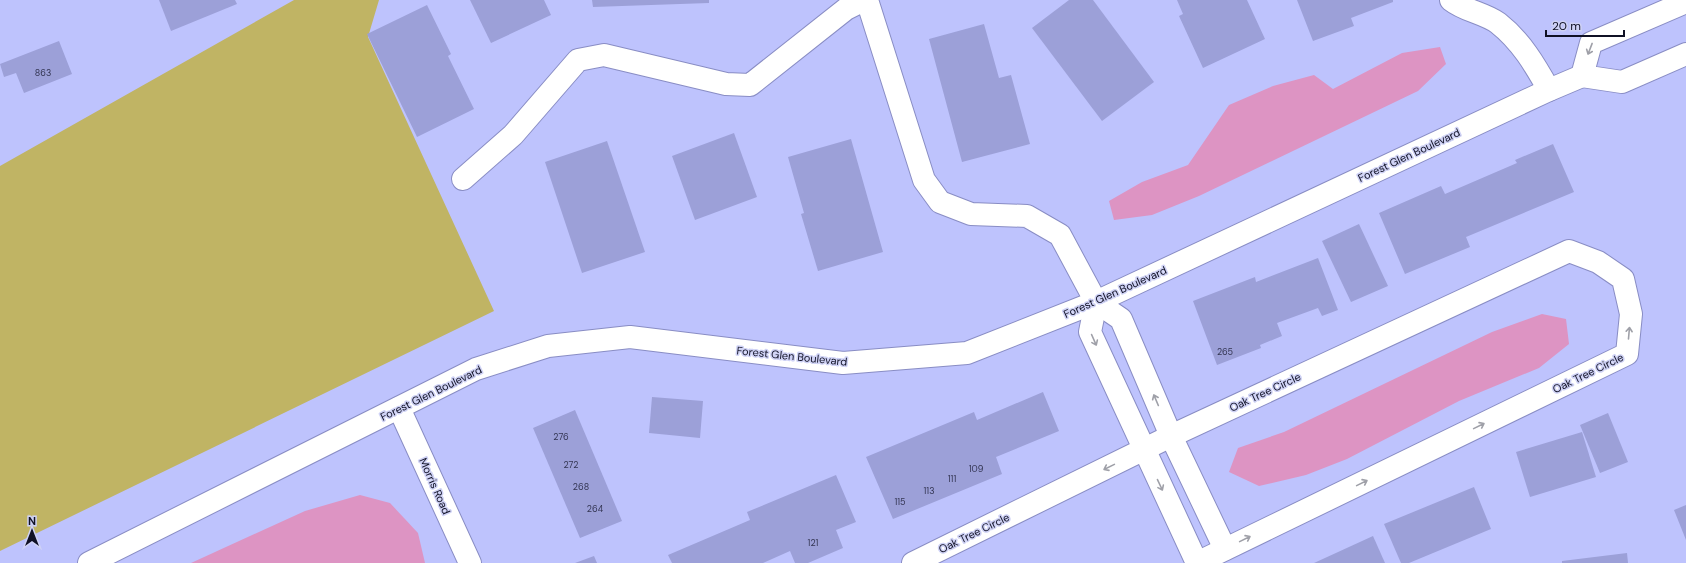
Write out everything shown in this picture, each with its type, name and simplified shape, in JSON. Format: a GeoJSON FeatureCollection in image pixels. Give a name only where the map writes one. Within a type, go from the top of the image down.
{"type":"FeatureCollection","features":[{"type":"Feature","properties":{"kind":"street"},"geometry":{"type":"LineString","coordinates":[[463,179],[512,135],[578,60],[604,55],[726,84],[750,85],[846,9],[864,0]]}},
{"type":"Feature","properties":{"kind":"street"},"geometry":{"type":"LineString","coordinates":[[867,0],[924,180],[940,202],[971,214],[1027,216],[1060,235],[1096,302],[1121,319],[1171,436],[1225,549]]}},
{"type":"Feature","properties":{"kind":"street"},"geometry":{"type":"LineString","coordinates":[[1451,0],[1457,5],[1498,23],[1522,46],[1549,90]]}},
{"type":"Feature","properties":{"kind":"street"},"geometry":{"type":"LineString","coordinates":[[1686,2],[1591,43],[1582,76],[1622,82],[1686,54]]}},
{"type":"Feature","properties":{"kind":"street","name":"Forest Glen Boulevard"},"geometry":{"type":"LineString","coordinates":[[89,563],[476,369],[548,346],[630,337],[843,363],[967,353],[1096,302],[1549,90],[1582,76]]}},
{"type":"Feature","properties":{"kind":"street","name":"Oak Tree Circle"},"geometry":{"type":"LineString","coordinates":[[913,563],[1144,450],[1171,436],[1569,251],[1598,262],[1623,279],[1631,314],[1627,354],[1197,563],[1144,450],[1090,332],[1096,302]]}},
{"type":"Feature","properties":{"kind":"street","name":"Morris Road"},"geometry":{"type":"LineString","coordinates":[[400,408],[470,563]]}},
{"type":"Feature","properties":{"kind":"shaded area"},"geometry":{"type":"Polygon","coordinates":[[[294,0],[379,0],[368,37],[494,311],[0,551],[0,166],[294,0]]]}},
{"type":"Feature","properties":{"kind":"shaded area"},"geometry":{"type":"Polygon","coordinates":[[[1440,47],[1446,64],[1418,91],[1199,196],[1152,215],[1114,220],[1109,201],[1142,182],[1188,165],[1229,105],[1273,86],[1314,75],[1333,89],[1402,53],[1440,47]]]}},
{"type":"Feature","properties":{"kind":"shaded area"},"geometry":{"type":"Polygon","coordinates":[[[1542,314],[1566,319],[1569,344],[1539,368],[1459,401],[1347,459],[1306,475],[1259,486],[1229,472],[1238,448],[1284,432],[1492,332],[1542,314]]]}},
{"type":"Feature","properties":{"kind":"shaded area"},"geometry":{"type":"Polygon","coordinates":[[[360,495],[390,503],[418,533],[425,563],[191,563],[305,511],[360,495]]]}},
{"type":"Feature","properties":{"kind":"building"},"geometry":{"type":"Polygon","coordinates":[[[159,0],[235,0],[237,4],[171,31],[159,0]]]}},
{"type":"Feature","properties":{"kind":"building"},"geometry":{"type":"Polygon","coordinates":[[[470,0],[544,0],[551,15],[491,43],[470,0]]]}},
{"type":"Feature","properties":{"kind":"building"},"geometry":{"type":"Polygon","coordinates":[[[592,0],[709,0],[709,3],[593,7],[592,0]]]}},
{"type":"Feature","properties":{"kind":"building"},"geometry":{"type":"Polygon","coordinates":[[[1069,0],[1093,0],[1154,82],[1102,121],[1032,28],[1069,0]]]}},
{"type":"Feature","properties":{"kind":"building"},"geometry":{"type":"Polygon","coordinates":[[[1177,0],[1247,0],[1265,39],[1203,68],[1179,16],[1183,14],[1177,0]]]}},
{"type":"Feature","properties":{"kind":"building"},"geometry":{"type":"Polygon","coordinates":[[[1297,0],[1393,0],[1393,2],[1351,18],[1354,26],[1313,41],[1297,0]]]}},
{"type":"Feature","properties":{"kind":"building"},"geometry":{"type":"Polygon","coordinates":[[[427,5],[451,54],[448,56],[474,109],[417,137],[367,34],[427,5]]]}},
{"type":"Feature","properties":{"kind":"building"},"geometry":{"type":"Polygon","coordinates":[[[984,24],[999,78],[1011,75],[1030,144],[962,162],[929,39],[984,24]]]}},
{"type":"Feature","properties":{"kind":"building"},"geometry":{"type":"Polygon","coordinates":[[[59,41],[72,74],[24,93],[16,73],[4,77],[0,64],[59,41]]]}},
{"type":"Feature","properties":{"kind":"building"},"geometry":{"type":"Polygon","coordinates":[[[734,133],[757,197],[695,220],[672,156],[734,133]]]}},
{"type":"Feature","properties":{"kind":"building"},"geometry":{"type":"Polygon","coordinates":[[[851,139],[883,252],[818,271],[801,214],[804,213],[788,157],[851,139]]]}},
{"type":"Feature","properties":{"kind":"building"},"geometry":{"type":"Polygon","coordinates":[[[607,141],[645,252],[582,273],[545,162],[607,141]]]}},
{"type":"Feature","properties":{"kind":"building"},"geometry":{"type":"Polygon","coordinates":[[[1553,144],[1574,192],[1466,237],[1470,247],[1405,274],[1379,213],[1441,186],[1445,194],[1517,163],[1515,160],[1553,144]]]}},
{"type":"Feature","properties":{"kind":"building"},"geometry":{"type":"Polygon","coordinates":[[[1359,224],[1388,286],[1351,302],[1322,241],[1359,224]]]}},
{"type":"Feature","properties":{"kind":"building"},"geometry":{"type":"Polygon","coordinates":[[[1318,258],[1338,310],[1322,316],[1318,308],[1277,323],[1282,336],[1260,345],[1261,348],[1217,365],[1193,301],[1255,277],[1256,282],[1318,258]]]}},
{"type":"Feature","properties":{"kind":"building"},"geometry":{"type":"Polygon","coordinates":[[[1043,392],[1059,431],[996,457],[1002,474],[893,519],[866,457],[974,412],[977,420],[1043,392]]]}},
{"type":"Feature","properties":{"kind":"building"},"geometry":{"type":"Polygon","coordinates":[[[652,397],[703,401],[700,438],[649,433],[652,397]]]}},
{"type":"Feature","properties":{"kind":"building"},"geometry":{"type":"Polygon","coordinates":[[[575,410],[622,521],[580,538],[533,428],[575,410]]]}},
{"type":"Feature","properties":{"kind":"building"},"geometry":{"type":"Polygon","coordinates":[[[1608,413],[1628,462],[1600,473],[1580,425],[1608,413]]]}},
{"type":"Feature","properties":{"kind":"building"},"geometry":{"type":"Polygon","coordinates":[[[1582,432],[1596,477],[1530,497],[1516,452],[1582,432]]]}},
{"type":"Feature","properties":{"kind":"building"},"geometry":{"type":"Polygon","coordinates":[[[836,475],[856,522],[836,530],[843,548],[808,563],[795,563],[790,551],[763,563],[672,563],[668,555],[750,520],[747,512],[836,475]]]}},
{"type":"Feature","properties":{"kind":"building"},"geometry":{"type":"Polygon","coordinates":[[[1474,487],[1491,529],[1409,563],[1401,563],[1384,524],[1474,487]]]}},
{"type":"Feature","properties":{"kind":"building"},"geometry":{"type":"Polygon","coordinates":[[[1686,505],[1686,540],[1674,510],[1686,505]]]}},
{"type":"Feature","properties":{"kind":"building"},"geometry":{"type":"Polygon","coordinates":[[[1373,536],[1385,563],[1314,563],[1373,536]]]}},
{"type":"Feature","properties":{"kind":"building"},"geometry":{"type":"Polygon","coordinates":[[[1627,553],[1628,563],[1562,563],[1562,561],[1627,553]]]}},
{"type":"Feature","properties":{"kind":"building"},"geometry":{"type":"Polygon","coordinates":[[[594,556],[597,563],[575,563],[594,556]]]}}]}
